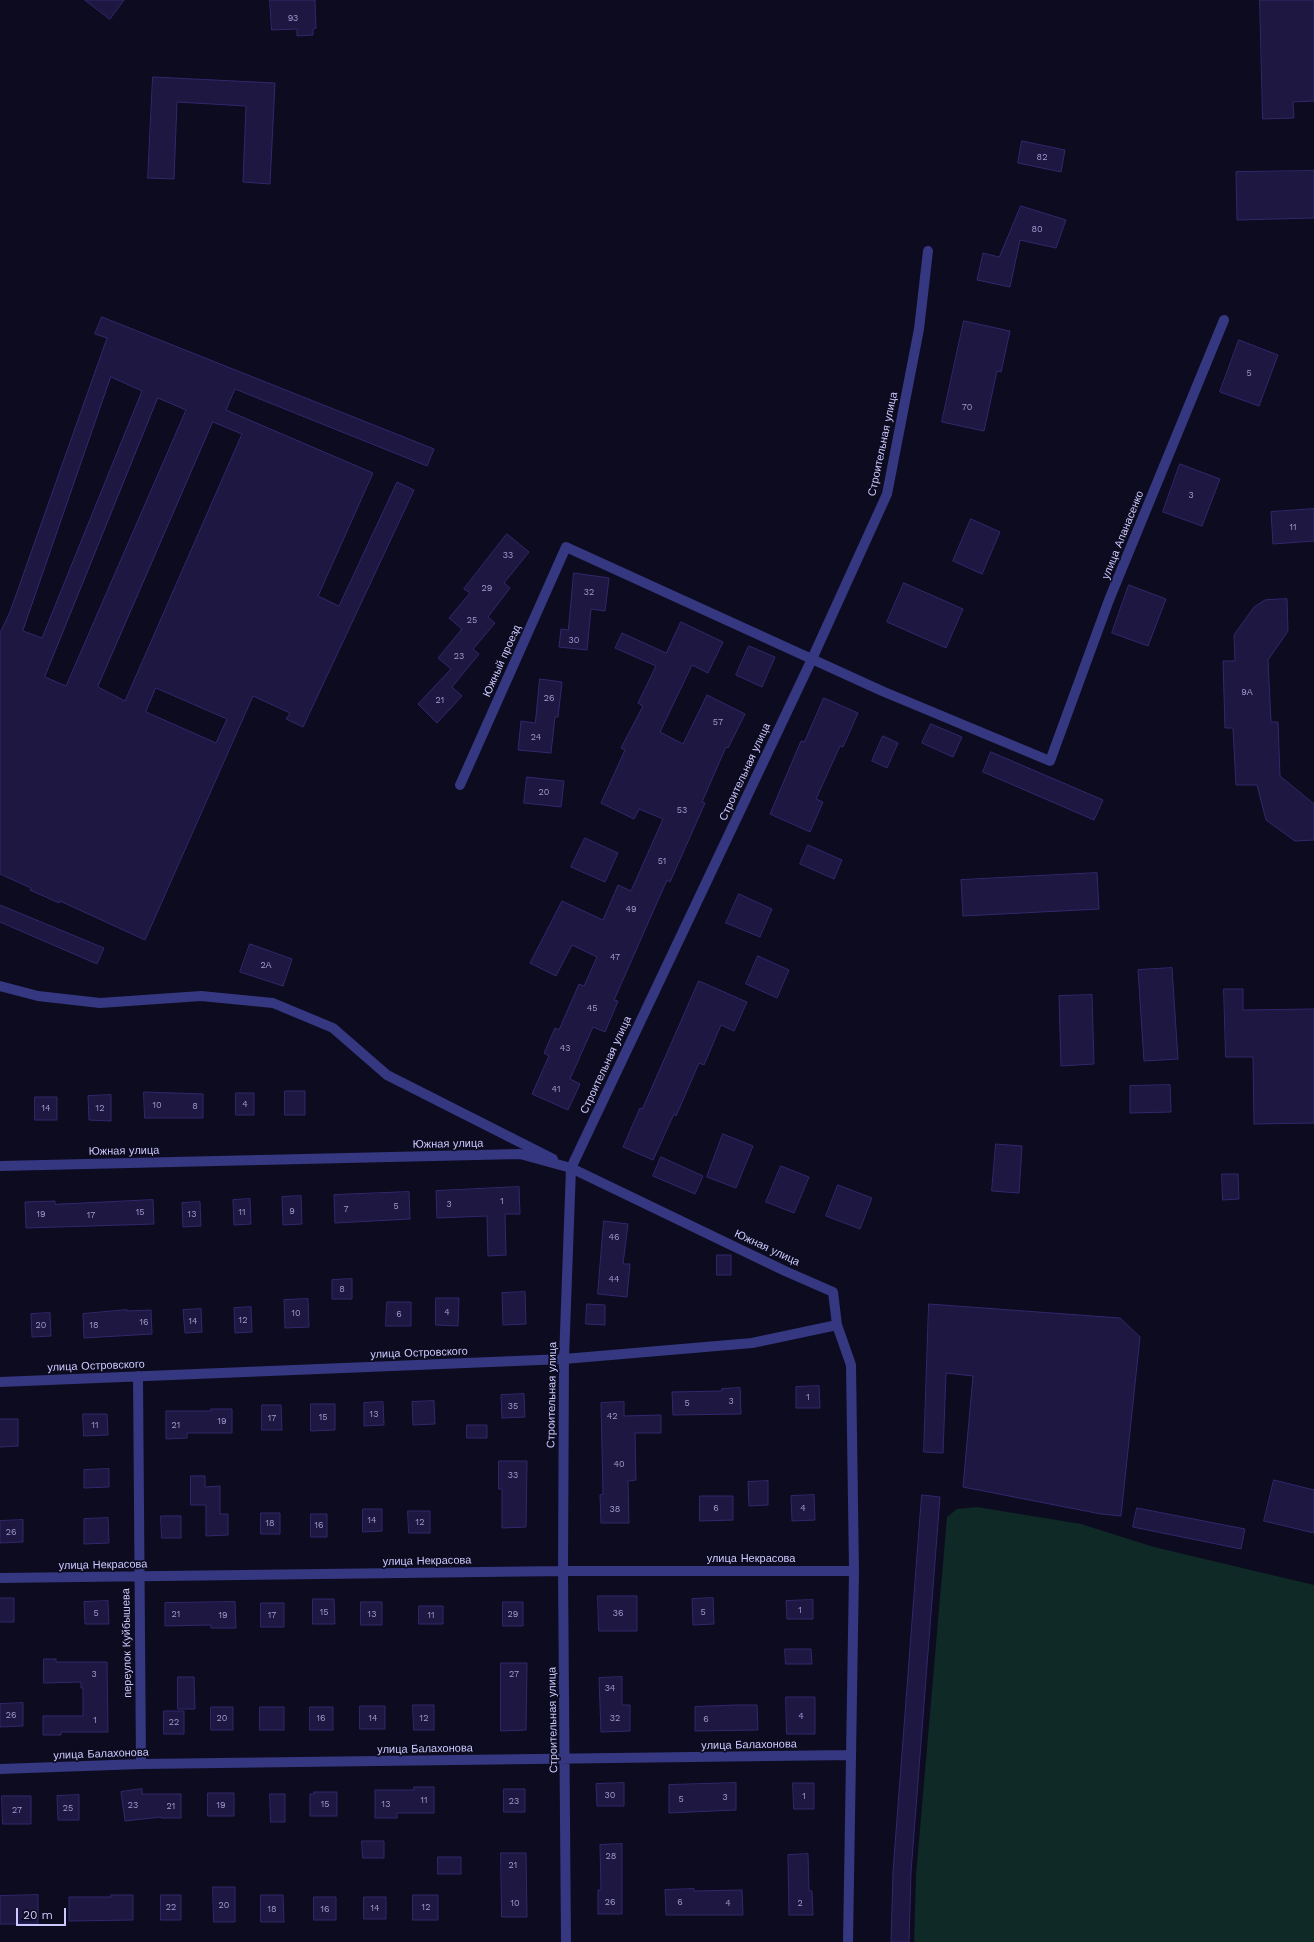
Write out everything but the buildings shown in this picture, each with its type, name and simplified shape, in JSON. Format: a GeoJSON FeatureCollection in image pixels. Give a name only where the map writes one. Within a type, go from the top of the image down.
{"type":"FeatureCollection","features":[{"type":"Feature","properties":{"kind":"street","name":"Строительная улица"},"geometry":{"type":"LineString","coordinates":[[566,1942],[563,1571],[564,1359],[571,1168],[812,659],[887,494],[919,329],[928,251]]}},
{"type":"Feature","properties":{"kind":"street","name":"улица Апанасенко"},"geometry":{"type":"LineString","coordinates":[[812,659],[882,691],[1050,761],[1109,600],[1224,320]]}},
{"type":"Feature","properties":{"kind":"street","name":"Южный проезд"},"geometry":{"type":"LineString","coordinates":[[460,785],[566,547],[812,659]]}},
{"type":"Feature","properties":{"kind":"street"},"geometry":{"type":"LineString","coordinates":[[0,986],[38,996],[100,1003],[201,996],[273,1003],[333,1028],[387,1075],[571,1168]]}},
{"type":"Feature","properties":{"kind":"street","name":"Южная улица"},"geometry":{"type":"LineString","coordinates":[[0,1166],[520,1154],[571,1168],[778,1268],[833,1292],[837,1325]]}},
{"type":"Feature","properties":{"kind":"street"},"geometry":{"type":"LineString","coordinates":[[837,1325],[851,1365],[854,1571],[848,1942]]}},
{"type":"Feature","properties":{"kind":"street","name":"улица Островского"},"geometry":{"type":"LineString","coordinates":[[0,1382],[564,1359],[752,1343],[837,1325]]}},
{"type":"Feature","properties":{"kind":"street","name":"переулок Куйбышева"},"geometry":{"type":"LineString","coordinates":[[138,1376],[141,1764]]}},
{"type":"Feature","properties":{"kind":"street","name":"улица Некрасова"},"geometry":{"type":"LineString","coordinates":[[0,1578],[563,1571],[854,1571]]}},
{"type":"Feature","properties":{"kind":"street","name":"улица Балахонова"},"geometry":{"type":"LineString","coordinates":[[0,1769],[141,1764],[850,1755]]}},
{"type":"Feature","properties":{"kind":"green space"},"geometry":{"type":"Polygon","coordinates":[[[977,1507],[1081,1524],[1154,1547],[1314,1585],[1314,1942],[914,1942],[916,1875],[947,1517],[957,1509],[977,1507]]]}}]}
